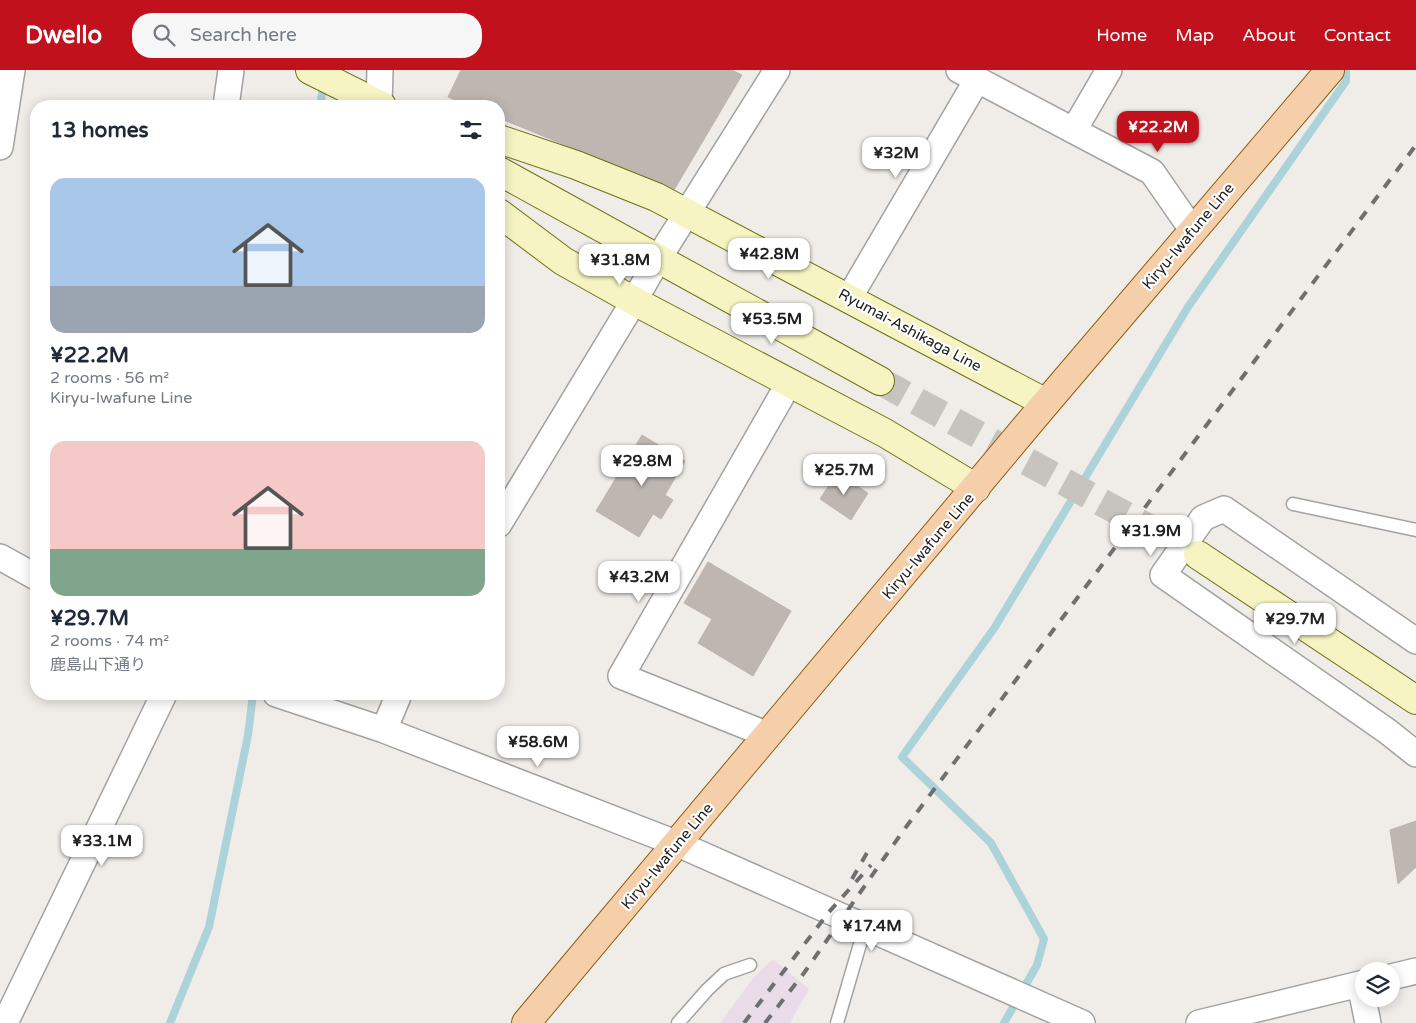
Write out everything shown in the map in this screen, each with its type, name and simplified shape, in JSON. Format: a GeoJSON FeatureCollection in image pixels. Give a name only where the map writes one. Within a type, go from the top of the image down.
{"type":"FeatureCollection","features":[{"type":"Feature","properties":{"kind":"main road"},"geometry":{"type":"LineString","coordinates":[[310,70],[368,100]]}},
{"type":"Feature","properties":{"kind":"main road","name":"Kiryu-Iwafune Line"},"geometry":{"type":"LineString","coordinates":[[526,1023],[1046,403],[1327,72]]}},
{"type":"Feature","properties":{"kind":"main road","name":"Ryumai-Ashikaga Line"},"geometry":{"type":"LineString","coordinates":[[505,141],[576,165],[656,197],[1046,403]]}},
{"type":"Feature","properties":{"kind":"main road"},"geometry":{"type":"LineString","coordinates":[[505,174],[880,381]]}},
{"type":"Feature","properties":{"kind":"main road"},"geometry":{"type":"LineString","coordinates":[[505,218],[563,261],[634,301],[885,433],[976,488]]}},
{"type":"Feature","properties":{"kind":"main road"},"geometry":{"type":"LineString","coordinates":[[1198,555],[1416,700]]}},
{"type":"Feature","properties":{"kind":"street"},"geometry":{"type":"LineString","coordinates":[[0,147],[12,70]]}},
{"type":"Feature","properties":{"kind":"street"},"geometry":{"type":"LineString","coordinates":[[227,100],[230,70]]}},
{"type":"Feature","properties":{"kind":"street"},"geometry":{"type":"LineString","coordinates":[[380,70],[380,100]]}},
{"type":"Feature","properties":{"kind":"street"},"geometry":{"type":"LineString","coordinates":[[505,514],[658,259],[777,70]]}},
{"type":"Feature","properties":{"kind":"street"},"geometry":{"type":"LineString","coordinates":[[1074,130],[1109,70]]}},
{"type":"Feature","properties":{"kind":"street"},"geometry":{"type":"LineString","coordinates":[[849,298],[968,75],[1152,172],[1193,231]]}},
{"type":"Feature","properties":{"kind":"street"},"geometry":{"type":"LineString","coordinates":[[768,735],[620,676],[789,383]]}},
{"type":"Feature","properties":{"kind":"street"},"geometry":{"type":"LineString","coordinates":[[1416,640],[1224,509],[1203,518],[1163,575],[1387,731],[1416,754]]}},
{"type":"Feature","properties":{"kind":"street"},"geometry":{"type":"LineString","coordinates":[[0,557],[30,574]]}},
{"type":"Feature","properties":{"kind":"street"},"geometry":{"type":"LineString","coordinates":[[5,1023],[161,700]]}},
{"type":"Feature","properties":{"kind":"street"},"geometry":{"type":"LineString","coordinates":[[294,700],[384,730],[678,844],[1082,1023]]}},
{"type":"Feature","properties":{"kind":"street"},"geometry":{"type":"LineString","coordinates":[[384,730],[396,700]]}},
{"type":"Feature","properties":{"kind":"street"},"geometry":{"type":"LineString","coordinates":[[1400,974],[1416,971]]}},
{"type":"Feature","properties":{"kind":"street"},"geometry":{"type":"LineString","coordinates":[[1199,1023],[1355,985]]}},
{"type":"Feature","properties":{"kind":"street"},"geometry":{"type":"LineString","coordinates":[[1366,1007],[1368,1023]]}},
{"type":"Feature","properties":{"kind":"lane"},"geometry":{"type":"LineString","coordinates":[[1293,504],[1416,530]]}},
{"type":"Feature","properties":{"kind":"lane"},"geometry":{"type":"LineString","coordinates":[[837,1023],[865,927]]}},
{"type":"Feature","properties":{"kind":"lane"},"geometry":{"type":"LineString","coordinates":[[678,1023],[724,974],[750,965]]}},
{"type":"Feature","properties":{"kind":"shaded area"},"geometry":{"type":"Polygon","coordinates":[[[773,959],[809,989],[790,1023],[720,1023],[753,978],[773,959]]]}},
{"type":"Feature","properties":{"kind":"building"},"geometry":{"type":"Polygon","coordinates":[[[461,70],[732,70],[742,75],[674,190],[505,120],[505,100],[455,100],[448,97],[461,70]]]}},
{"type":"Feature","properties":{"kind":"building"},"geometry":{"type":"Polygon","coordinates":[[[642,435],[685,461],[665,495],[673,500],[661,519],[653,514],[639,537],[596,511],[642,435]]]}},
{"type":"Feature","properties":{"kind":"building"},"geometry":{"type":"Polygon","coordinates":[[[837,473],[868,493],[851,520],[820,499],[837,473]]]}},
{"type":"Feature","properties":{"kind":"building"},"geometry":{"type":"Polygon","coordinates":[[[708,562],[791,611],[753,676],[698,643],[712,619],[684,603],[708,562]]]}},
{"type":"Feature","properties":{"kind":"building"},"geometry":{"type":"Polygon","coordinates":[[[1416,821],[1416,867],[1398,884],[1390,830],[1416,821]]]}},
{"type":"Feature","properties":{"kind":"waterway"},"geometry":{"type":"LineString","coordinates":[[1004,1023],[1037,965],[1044,939],[991,843],[902,757],[995,627],[1188,307],[1346,81],[1346,70]]}},
{"type":"Feature","properties":{"kind":"waterway"},"geometry":{"type":"LineString","coordinates":[[321,100],[324,82]]}},
{"type":"Feature","properties":{"kind":"waterway"},"geometry":{"type":"LineString","coordinates":[[170,1023],[209,927],[248,735],[252,700]]}},
{"type":"Feature","properties":{"kind":"tunnel"},"geometry":{"type":"LineString","coordinates":[[880,381],[1198,555]]}},
{"type":"Feature","properties":{"kind":"railway"},"geometry":{"type":"LineString","coordinates":[[765,1023],[804,973],[903,831],[1416,145]]}},
{"type":"Feature","properties":{"kind":"railway"},"geometry":{"type":"LineString","coordinates":[[852,879],[868,851]]}},
{"type":"Feature","properties":{"kind":"railway"},"geometry":{"type":"LineString","coordinates":[[744,1023],[829,912],[871,865]]}}]}
